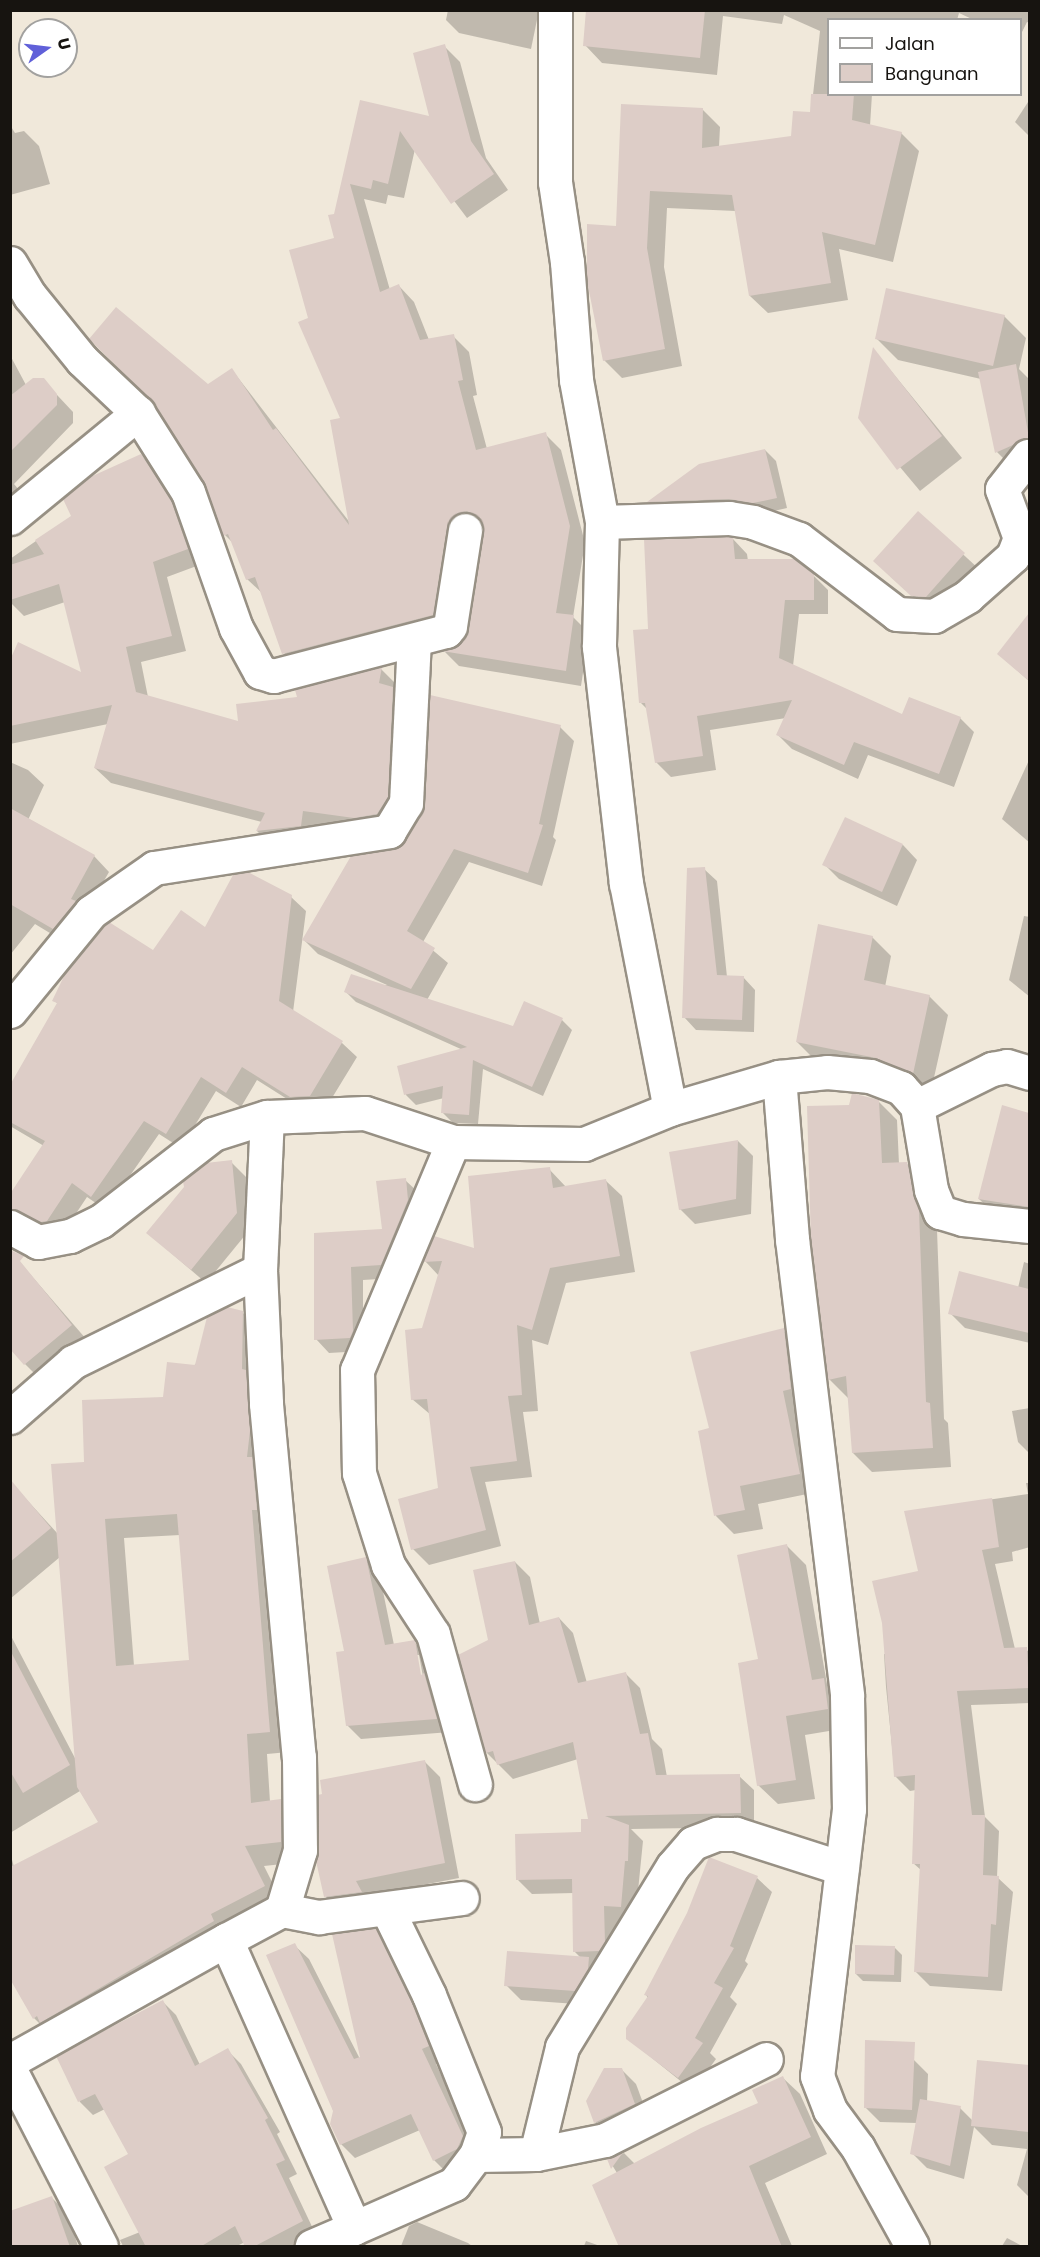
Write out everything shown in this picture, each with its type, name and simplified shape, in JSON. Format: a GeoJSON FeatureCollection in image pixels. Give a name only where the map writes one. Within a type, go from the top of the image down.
{"type":"FeatureCollection","features":[{"type":"Feature","properties":{"kind":"street"},"geometry":{"type":"LineString","coordinates":[[555,10],[555,182],[567,262],[576,380],[602,522],[599,647],[624,871],[670,1109]]}},
{"type":"Feature","properties":{"kind":"street"},"geometry":{"type":"LineString","coordinates":[[10,263],[30,296],[82,360],[138,413],[188,492],[236,628],[260,672],[273,676],[414,640],[450,626],[465,530]]}},
{"type":"Feature","properties":{"kind":"street"},"geometry":{"type":"LineString","coordinates":[[10,518],[138,413]]}},
{"type":"Feature","properties":{"kind":"street"},"geometry":{"type":"LineString","coordinates":[[602,522],[729,518],[753,522],[799,539],[897,614],[934,616],[968,596],[1013,556],[1020,538],[1002,489],[1028,456]]}},
{"type":"Feature","properties":{"kind":"street"},"geometry":{"type":"LineString","coordinates":[[10,1011],[91,912],[154,868],[388,831],[406,802],[414,640]]}},
{"type":"Feature","properties":{"kind":"street"},"geometry":{"type":"LineString","coordinates":[[917,1106],[992,1069],[1006,1066],[1029,1073]]}},
{"type":"Feature","properties":{"kind":"street"},"geometry":{"type":"LineString","coordinates":[[10,1227],[38,1242],[70,1236],[101,1221],[213,1134],[267,1117],[365,1113],[453,1142],[584,1144],[670,1109],[779,1077],[827,1072],[870,1077],[901,1088],[917,1106],[931,1190],[940,1212],[963,1219],[1029,1227]]}},
{"type":"Feature","properties":{"kind":"street"},"geometry":{"type":"LineString","coordinates":[[779,1077],[792,1239],[847,1696],[849,1809],[817,2076],[830,2110],[858,2148],[912,2247]]}},
{"type":"Feature","properties":{"kind":"street"},"geometry":{"type":"LineString","coordinates":[[267,1117],[260,1270],[266,1404],[299,1757],[300,1850],[282,1910]]}},
{"type":"Feature","properties":{"kind":"street"},"geometry":{"type":"LineString","coordinates":[[453,1142],[357,1370],[359,1473],[388,1564],[433,1634],[475,1784]]}},
{"type":"Feature","properties":{"kind":"street"},"geometry":{"type":"LineString","coordinates":[[10,1417],[73,1362],[260,1270]]}},
{"type":"Feature","properties":{"kind":"street"},"geometry":{"type":"LineString","coordinates":[[536,2154],[562,2047],[673,1866],[693,1843],[717,1834],[736,1834],[842,1868]]}},
{"type":"Feature","properties":{"kind":"street"},"geometry":{"type":"LineString","coordinates":[[10,2061],[282,1910],[319,1917],[462,1898]]}},
{"type":"Feature","properties":{"kind":"street"},"geometry":{"type":"LineString","coordinates":[[312,2247],[454,2184],[476,2155],[484,2132],[429,1995],[387,1909]]}},
{"type":"Feature","properties":{"kind":"street"},"geometry":{"type":"LineString","coordinates":[[225,1940],[354,2228]]}},
{"type":"Feature","properties":{"kind":"street"},"geometry":{"type":"LineString","coordinates":[[476,2155],[536,2154],[605,2140],[766,2059]]}},
{"type":"Feature","properties":{"kind":"street"},"geometry":{"type":"LineString","coordinates":[[10,2070],[101,2247]]}},
{"type":"Feature","properties":{"kind":"building"},"geometry":{"type":"Polygon","coordinates":[[[586,10],[705,10],[700,58],[583,46],[586,10]]]}},
{"type":"Feature","properties":{"kind":"building"},"geometry":{"type":"Polygon","coordinates":[[[445,44],[471,141],[494,174],[451,204],[400,131],[388,184],[373,180],[371,189],[350,184],[380,292],[399,284],[420,340],[454,334],[463,380],[458,381],[476,450],[546,432],[570,526],[556,613],[574,615],[566,671],[442,651],[460,643],[469,629],[484,532],[477,516],[467,511],[458,513],[447,527],[433,615],[282,654],[255,577],[246,580],[228,534],[223,536],[204,482],[153,402],[89,339],[116,307],[208,384],[232,368],[273,430],[276,428],[349,525],[330,420],[340,418],[298,322],[308,318],[289,250],[334,238],[328,215],[334,214],[360,100],[429,116],[413,53],[445,44]]]}},
{"type":"Feature","properties":{"kind":"building"},"geometry":{"type":"Polygon","coordinates":[[[811,94],[854,96],[852,120],[902,132],[875,245],[822,232],[831,283],[749,296],[732,195],[650,191],[647,248],[665,349],[603,361],[587,281],[587,224],[616,226],[621,104],[703,108],[702,148],[791,136],[793,111],[810,112],[811,94]]]}},
{"type":"Feature","properties":{"kind":"building"},"geometry":{"type":"Polygon","coordinates":[[[886,288],[1005,315],[993,366],[875,339],[886,288]]]}},
{"type":"Feature","properties":{"kind":"building"},"geometry":{"type":"Polygon","coordinates":[[[873,347],[942,436],[897,470],[858,418],[873,347]]]}},
{"type":"Feature","properties":{"kind":"building"},"geometry":{"type":"Polygon","coordinates":[[[1016,364],[1029,438],[995,453],[978,372],[1016,364]]]}},
{"type":"Feature","properties":{"kind":"building"},"geometry":{"type":"Polygon","coordinates":[[[33,378],[44,378],[57,394],[57,405],[10,452],[10,396],[33,378]]]}},
{"type":"Feature","properties":{"kind":"building"},"geometry":{"type":"Polygon","coordinates":[[[765,449],[777,498],[753,503],[729,499],[647,502],[699,464],[765,449]]]}},
{"type":"Feature","properties":{"kind":"building"},"geometry":{"type":"Polygon","coordinates":[[[141,454],[171,500],[188,549],[153,562],[172,636],[126,647],[136,692],[238,721],[236,704],[297,697],[295,690],[382,667],[379,683],[393,687],[388,797],[377,814],[354,818],[303,811],[301,826],[256,831],[265,813],[94,768],[112,705],[10,726],[10,660],[18,642],[81,672],[59,584],[10,600],[10,565],[44,554],[35,540],[71,516],[63,499],[88,478],[141,454]]]}},
{"type":"Feature","properties":{"kind":"building"},"geometry":{"type":"Polygon","coordinates":[[[918,511],[965,553],[926,597],[911,596],[873,561],[918,511]]]}},
{"type":"Feature","properties":{"kind":"building"},"geometry":{"type":"Polygon","coordinates":[[[733,538],[735,559],[794,559],[814,574],[814,600],[785,600],[779,658],[902,714],[909,697],[961,717],[939,774],[854,742],[844,765],[776,735],[792,700],[697,716],[703,756],[655,763],[645,703],[639,703],[633,630],[648,629],[644,539],[733,538]]]}},
{"type":"Feature","properties":{"kind":"building"},"geometry":{"type":"Polygon","coordinates":[[[1029,613],[1029,681],[997,654],[1029,613]]]}},
{"type":"Feature","properties":{"kind":"building"},"geometry":{"type":"Polygon","coordinates":[[[430,695],[561,725],[539,824],[543,825],[528,873],[454,849],[407,931],[435,948],[411,989],[302,940],[351,856],[399,847],[422,813],[430,695]]]}},
{"type":"Feature","properties":{"kind":"building"},"geometry":{"type":"Polygon","coordinates":[[[10,808],[95,855],[71,899],[76,901],[53,929],[10,904],[10,808]]]}},
{"type":"Feature","properties":{"kind":"building"},"geometry":{"type":"Polygon","coordinates":[[[845,817],[903,844],[882,892],[822,865],[845,817]]]}},
{"type":"Feature","properties":{"kind":"building"},"geometry":{"type":"Polygon","coordinates":[[[705,867],[717,975],[744,976],[742,1020],[682,1018],[687,868],[705,867]]]}},
{"type":"Feature","properties":{"kind":"building"},"geometry":{"type":"Polygon","coordinates":[[[248,872],[292,895],[279,1001],[343,1041],[310,1096],[290,1097],[242,1067],[226,1093],[201,1077],[166,1134],[144,1121],[91,1197],[72,1183],[47,1221],[41,1222],[10,1208],[10,1194],[45,1141],[10,1122],[10,1085],[57,1003],[52,1001],[66,972],[109,922],[153,950],[181,910],[205,927],[233,875],[248,872]]]}},
{"type":"Feature","properties":{"kind":"building"},"geometry":{"type":"Polygon","coordinates":[[[818,924],[873,936],[864,980],[930,995],[913,1074],[876,1058],[796,1042],[818,924]]]}},
{"type":"Feature","properties":{"kind":"building"},"geometry":{"type":"Polygon","coordinates":[[[351,974],[513,1026],[524,1001],[563,1018],[532,1087],[473,1060],[469,1115],[441,1113],[443,1086],[404,1095],[397,1066],[467,1047],[344,992],[351,974]]]}},
{"type":"Feature","properties":{"kind":"building"},"geometry":{"type":"Polygon","coordinates":[[[852,1093],[879,1100],[882,1163],[907,1162],[919,1210],[926,1402],[930,1403],[933,1448],[852,1453],[846,1376],[828,1380],[811,1242],[807,1106],[849,1105],[852,1093]]]}},
{"type":"Feature","properties":{"kind":"building"},"geometry":{"type":"Polygon","coordinates":[[[1002,1105],[1029,1113],[1029,1207],[978,1199],[1002,1105]]]}},
{"type":"Feature","properties":{"kind":"building"},"geometry":{"type":"Polygon","coordinates":[[[738,1140],[736,1199],[679,1210],[669,1152],[738,1140]]]}},
{"type":"Feature","properties":{"kind":"building"},"geometry":{"type":"Polygon","coordinates":[[[232,1160],[237,1213],[191,1270],[146,1233],[184,1187],[183,1181],[206,1163],[232,1160]]]}},
{"type":"Feature","properties":{"kind":"building"},"geometry":{"type":"Polygon","coordinates":[[[550,1167],[553,1188],[606,1179],[620,1256],[550,1268],[532,1330],[517,1325],[522,1395],[508,1396],[517,1461],[470,1467],[486,1530],[411,1550],[398,1499],[438,1488],[427,1399],[411,1400],[405,1330],[422,1328],[442,1261],[423,1262],[434,1236],[474,1248],[468,1176],[550,1167]]]}},
{"type":"Feature","properties":{"kind":"building"},"geometry":{"type":"Polygon","coordinates":[[[406,1178],[408,1200],[381,1265],[351,1267],[353,1331],[350,1338],[314,1340],[314,1233],[382,1229],[376,1181],[406,1178]]]}},
{"type":"Feature","properties":{"kind":"building"},"geometry":{"type":"Polygon","coordinates":[[[10,1250],[24,1256],[20,1261],[72,1325],[24,1365],[10,1349],[10,1250]]]}},
{"type":"Feature","properties":{"kind":"building"},"geometry":{"type":"Polygon","coordinates":[[[959,1271],[1029,1289],[1029,1333],[948,1314],[959,1271]]]}},
{"type":"Feature","properties":{"kind":"building"},"geometry":{"type":"Polygon","coordinates":[[[227,1307],[243,1311],[242,1369],[246,1370],[250,1431],[247,1457],[252,1457],[257,1510],[252,1510],[270,1732],[247,1734],[251,1803],[281,1799],[281,1842],[245,1846],[265,1886],[211,1914],[214,1921],[40,2023],[37,2016],[33,2019],[10,1979],[10,1867],[98,1822],[77,1787],[51,1464],[84,1462],[82,1400],[163,1397],[167,1362],[195,1365],[207,1317],[227,1307]],[[177,1514],[105,1519],[116,1666],[189,1660],[177,1514]]]}},
{"type":"Feature","properties":{"kind":"building"},"geometry":{"type":"Polygon","coordinates":[[[784,1328],[791,1389],[783,1391],[800,1474],[740,1486],[745,1510],[714,1516],[698,1431],[709,1428],[690,1352],[784,1328]]]}},
{"type":"Feature","properties":{"kind":"building"},"geometry":{"type":"Polygon","coordinates":[[[10,1479],[51,1528],[10,1562],[10,1479]]]}},
{"type":"Feature","properties":{"kind":"building"},"geometry":{"type":"Polygon","coordinates":[[[992,1498],[999,1547],[982,1550],[1004,1648],[1027,1647],[1029,1688],[957,1691],[972,1815],[985,1815],[983,1875],[999,1876],[996,1925],[991,1924],[988,1977],[914,1972],[920,1864],[912,1864],[915,1775],[894,1777],[882,1623],[872,1581],[918,1571],[904,1511],[992,1498]]]}},
{"type":"Feature","properties":{"kind":"building"},"geometry":{"type":"Polygon","coordinates":[[[787,1544],[812,1680],[824,1678],[828,1709],[786,1716],[796,1780],[757,1786],[738,1663],[758,1659],[737,1555],[787,1544]]]}},
{"type":"Feature","properties":{"kind":"building"},"geometry":{"type":"Polygon","coordinates":[[[366,1557],[385,1645],[415,1640],[421,1675],[424,1673],[437,1719],[346,1726],[336,1652],[344,1651],[327,1566],[366,1557]]]}},
{"type":"Feature","properties":{"kind":"building"},"geometry":{"type":"Polygon","coordinates":[[[515,1561],[529,1625],[559,1617],[578,1683],[626,1672],[640,1734],[648,1733],[656,1775],[740,1774],[741,1813],[605,1816],[629,1825],[628,1861],[625,1861],[621,1907],[604,1906],[605,1942],[599,1951],[573,1952],[572,1879],[516,1880],[515,1834],[581,1832],[581,1819],[588,1819],[573,1742],[497,1765],[493,1751],[486,1753],[458,1655],[488,1640],[473,1570],[515,1561]]]}},
{"type":"Feature","properties":{"kind":"building"},"geometry":{"type":"Polygon","coordinates":[[[10,1650],[70,1765],[23,1793],[10,1771],[10,1650]]]}},
{"type":"Feature","properties":{"kind":"building"},"geometry":{"type":"Polygon","coordinates":[[[425,1760],[445,1863],[356,1881],[362,1892],[324,1897],[316,1861],[318,1795],[322,1794],[320,1780],[425,1760]]]}},
{"type":"Feature","properties":{"kind":"building"},"geometry":{"type":"Polygon","coordinates":[[[709,1857],[758,1876],[730,1946],[734,1948],[714,1983],[723,1988],[695,2038],[703,2043],[678,2078],[626,2039],[626,2028],[648,1996],[644,1995],[687,1913],[709,1857]]]}},
{"type":"Feature","properties":{"kind":"building"},"geometry":{"type":"Polygon","coordinates":[[[376,1928],[412,2003],[429,2046],[422,2049],[463,2136],[457,2149],[433,2161],[411,2114],[340,2145],[330,2124],[333,2111],[266,1955],[295,1943],[354,2059],[360,2057],[332,1934],[376,1928]]]}},
{"type":"Feature","properties":{"kind":"building"},"geometry":{"type":"Polygon","coordinates":[[[855,1945],[895,1946],[894,1975],[855,1974],[855,1945]]]}},
{"type":"Feature","properties":{"kind":"building"},"geometry":{"type":"Polygon","coordinates":[[[507,1951],[589,1957],[588,1969],[575,1991],[504,1986],[507,1951]]]}},
{"type":"Feature","properties":{"kind":"building"},"geometry":{"type":"Polygon","coordinates":[[[163,2000],[195,2066],[228,2048],[268,2118],[265,2120],[285,2160],[276,2164],[303,2221],[253,2247],[245,2247],[235,2226],[200,2247],[146,2247],[104,2167],[128,2154],[95,2094],[78,2102],[56,2056],[163,2000]]]}},
{"type":"Feature","properties":{"kind":"building"},"geometry":{"type":"Polygon","coordinates":[[[865,2040],[915,2042],[912,2110],[864,2108],[865,2040]]]}},
{"type":"Feature","properties":{"kind":"building"},"geometry":{"type":"Polygon","coordinates":[[[977,2060],[1029,2065],[1029,2132],[971,2126],[977,2060]]]}},
{"type":"Feature","properties":{"kind":"building"},"geometry":{"type":"Polygon","coordinates":[[[604,2068],[622,2068],[635,2104],[594,2123],[586,2101],[604,2068]]]}},
{"type":"Feature","properties":{"kind":"building"},"geometry":{"type":"Polygon","coordinates":[[[783,2076],[811,2137],[749,2166],[782,2247],[619,2247],[592,2185],[701,2128],[758,2103],[752,2090],[783,2076]]]}},
{"type":"Feature","properties":{"kind":"building"},"geometry":{"type":"Polygon","coordinates":[[[920,2099],[961,2106],[950,2166],[910,2154],[920,2099]]]}},
{"type":"Feature","properties":{"kind":"building"},"geometry":{"type":"Polygon","coordinates":[[[624,2151],[611,2169],[607,2159],[624,2151]]]}},
{"type":"Feature","properties":{"kind":"building"},"geometry":{"type":"Polygon","coordinates":[[[52,2196],[70,2247],[10,2247],[10,2211],[52,2196]]]}}]}
